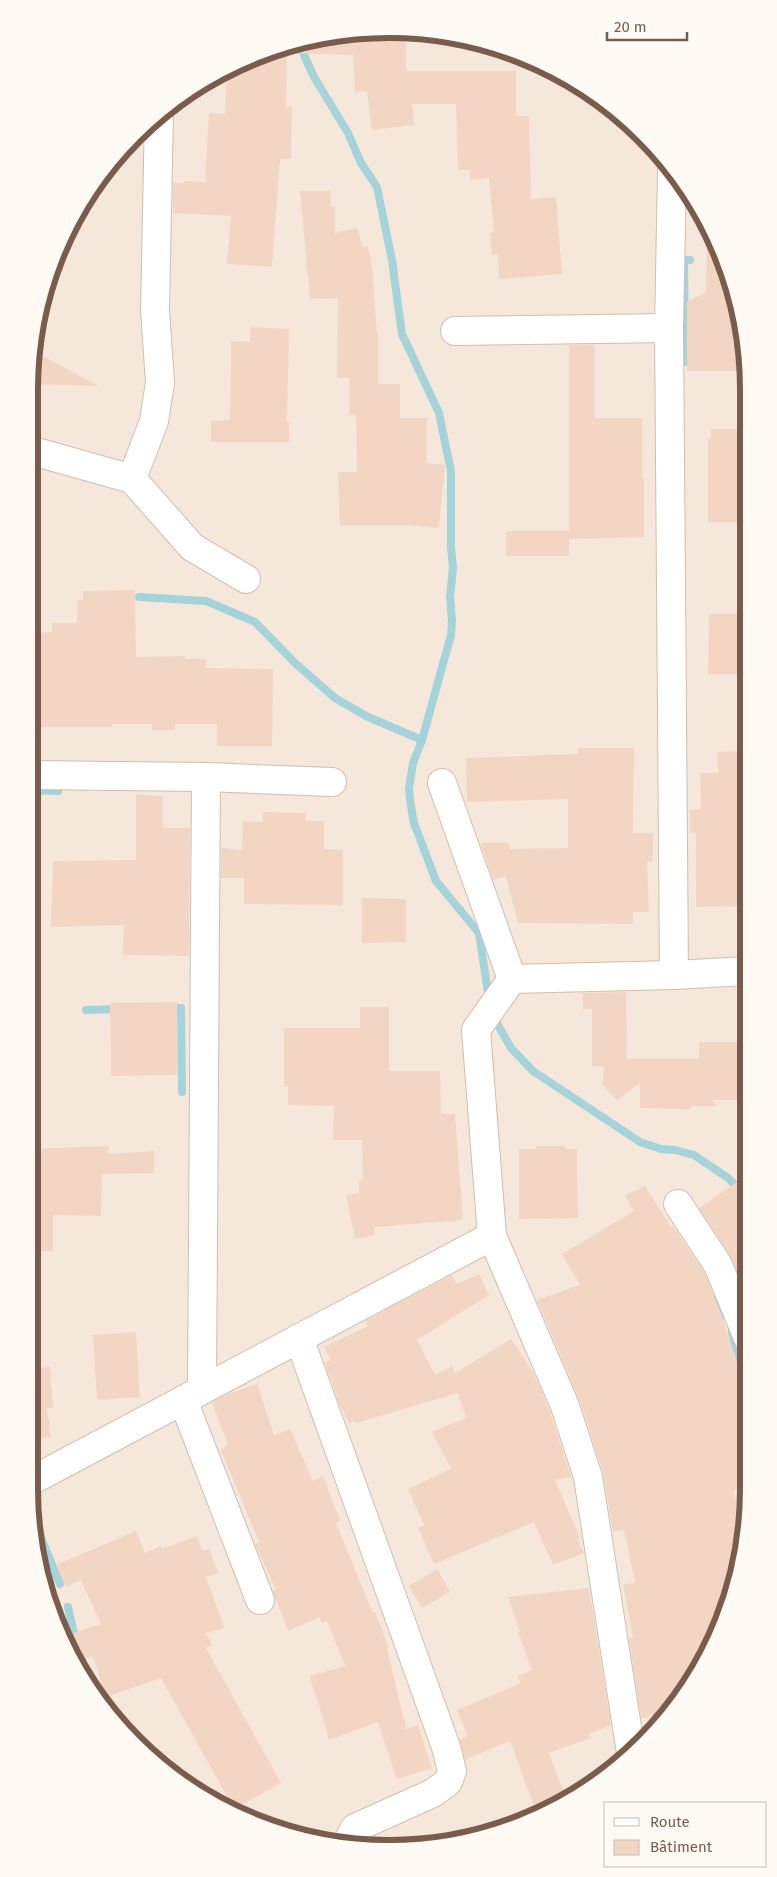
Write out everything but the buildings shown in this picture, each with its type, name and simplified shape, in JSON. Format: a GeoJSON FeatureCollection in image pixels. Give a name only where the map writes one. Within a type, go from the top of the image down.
{"type":"FeatureCollection","features":[{"type":"Feature","properties":{"kind":"street"},"geometry":{"type":"LineString","coordinates":[[132,479],[154,421],[160,383],[155,310],[159,124]]}},
{"type":"Feature","properties":{"kind":"street"},"geometry":{"type":"LineString","coordinates":[[672,182],[669,328],[674,976]]}},
{"type":"Feature","properties":{"kind":"street"},"geometry":{"type":"LineString","coordinates":[[455,331],[669,328]]}},
{"type":"Feature","properties":{"kind":"street"},"geometry":{"type":"LineString","coordinates":[[38,453],[132,479],[192,548],[246,579]]}},
{"type":"Feature","properties":{"kind":"street"},"geometry":{"type":"LineString","coordinates":[[38,775],[206,777],[332,782]]}},
{"type":"Feature","properties":{"kind":"street"},"geometry":{"type":"LineString","coordinates":[[206,777],[193,1395],[260,1600]]}},
{"type":"Feature","properties":{"kind":"street"},"geometry":{"type":"LineString","coordinates":[[442,784],[512,979]]}},
{"type":"Feature","properties":{"kind":"street"},"geometry":{"type":"LineString","coordinates":[[512,979],[674,976],[740,971]]}},
{"type":"Feature","properties":{"kind":"street"},"geometry":{"type":"LineString","coordinates":[[512,979],[476,1030],[492,1236],[565,1406],[588,1477],[630,1744]]}},
{"type":"Feature","properties":{"kind":"street"},"geometry":{"type":"LineString","coordinates":[[678,1204],[718,1265],[740,1319]]}},
{"type":"Feature","properties":{"kind":"street"},"geometry":{"type":"LineString","coordinates":[[38,1477],[492,1236]]}},
{"type":"Feature","properties":{"kind":"street"},"geometry":{"type":"LineString","coordinates":[[299,1338],[446,1747],[452,1771],[448,1782],[433,1793],[355,1828],[350,1837]]}},
{"type":"Feature","properties":{"kind":"shaded area"},"geometry":{"type":"Polygon","coordinates":[[[366,38],[411,38],[479,49],[523,64],[564,85],[602,110],[637,140],[680,193],[703,233],[721,276],[733,320],[740,388],[740,1488],[733,1557],[728,1579],[713,1623],[680,1684],[637,1737],[584,1780],[523,1813],[479,1828],[411,1839],[366,1839],[298,1828],[254,1813],[193,1780],[140,1737],[97,1684],[74,1644],[64,1623],[49,1579],[38,1511],[38,366],[49,298],[64,254],[74,233],[97,193],[110,175],[140,140],[157,125],[193,97],[213,85],[254,64],[298,49],[320,44],[366,38]]]}},
{"type":"Feature","properties":{"kind":"waterway"},"geometry":{"type":"LineString","coordinates":[[301,48],[314,77],[348,133],[361,163],[377,187],[392,260],[402,334],[439,413],[451,471],[451,547],[453,568],[450,597],[451,635],[422,740],[413,763],[409,788],[414,823],[436,881],[479,933],[489,1000]]}},
{"type":"Feature","properties":{"kind":"waterway"},"geometry":{"type":"LineString","coordinates":[[685,362],[684,260],[690,260]]}},
{"type":"Feature","properties":{"kind":"waterway"},"geometry":{"type":"LineString","coordinates":[[139,597],[206,601],[255,622],[296,664],[335,698],[366,716],[422,740]]}},
{"type":"Feature","properties":{"kind":"waterway"},"geometry":{"type":"LineString","coordinates":[[38,790],[58,791]]}},
{"type":"Feature","properties":{"kind":"waterway"},"geometry":{"type":"LineString","coordinates":[[168,1008],[181,1008],[182,1092]]}},
{"type":"Feature","properties":{"kind":"waterway"},"geometry":{"type":"LineString","coordinates":[[86,1010],[119,1009]]}},
{"type":"Feature","properties":{"kind":"waterway"},"geometry":{"type":"LineString","coordinates":[[493,1016],[511,1048],[533,1071],[640,1142],[661,1149],[675,1150],[694,1155],[728,1178],[740,1190]]}},
{"type":"Feature","properties":{"kind":"waterway"},"geometry":{"type":"LineString","coordinates":[[717,1299],[724,1315]]}},
{"type":"Feature","properties":{"kind":"waterway"},"geometry":{"type":"LineString","coordinates":[[732,1332],[740,1364]]}},
{"type":"Feature","properties":{"kind":"waterway"},"geometry":{"type":"LineString","coordinates":[[42,1539],[60,1584]]}},
{"type":"Feature","properties":{"kind":"waterway"},"geometry":{"type":"LineString","coordinates":[[68,1607],[78,1651]]}}]}
